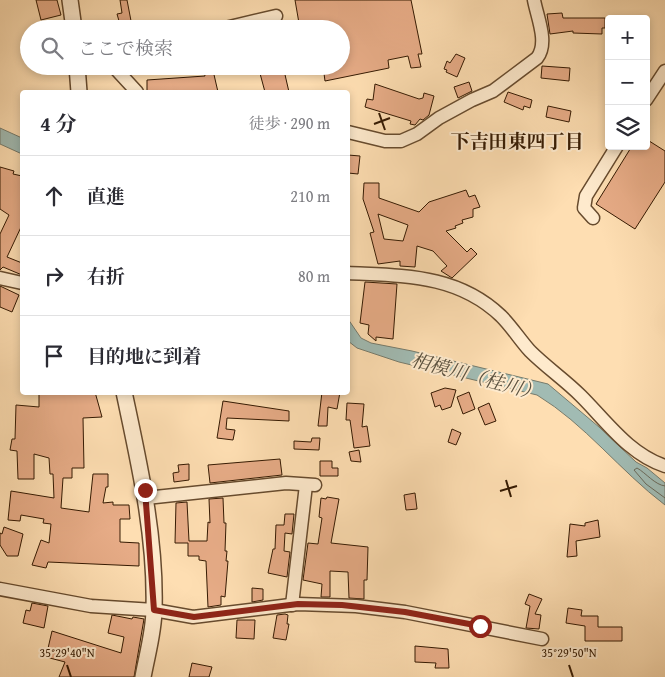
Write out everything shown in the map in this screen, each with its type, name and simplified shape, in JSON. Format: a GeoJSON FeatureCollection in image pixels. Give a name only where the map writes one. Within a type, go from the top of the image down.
{"type":"FeatureCollection","features":[{"type":"Feature","properties":{"kind":"street"},"geometry":{"type":"LineString","coordinates":[[70,0],[74,20]]}},
{"type":"Feature","properties":{"kind":"street"},"geometry":{"type":"LineString","coordinates":[[350,132],[385,141],[401,140],[417,134],[438,118],[493,91],[537,58],[542,52],[543,43],[534,0]]}},
{"type":"Feature","properties":{"kind":"street"},"geometry":{"type":"LineString","coordinates":[[259,20],[276,16]]}},
{"type":"Feature","properties":{"kind":"street"},"geometry":{"type":"LineString","coordinates":[[650,94],[665,71]]}},
{"type":"Feature","properties":{"kind":"street"},"geometry":{"type":"LineString","coordinates":[[78,75],[79,90]]}},
{"type":"Feature","properties":{"kind":"street"},"geometry":{"type":"LineString","coordinates":[[121,75],[135,90]]}},
{"type":"Feature","properties":{"kind":"street"},"geometry":{"type":"LineString","coordinates":[[592,218],[584,208],[586,196],[615,150]]}},
{"type":"Feature","properties":{"kind":"street"},"geometry":{"type":"LineString","coordinates":[[350,273],[382,273],[419,277],[455,286],[472,296],[501,316],[530,351],[581,396],[628,444],[642,456],[665,466]]}},
{"type":"Feature","properties":{"kind":"street"},"geometry":{"type":"LineString","coordinates":[[0,278],[20,283]]}},
{"type":"Feature","properties":{"kind":"street"},"geometry":{"type":"LineString","coordinates":[[125,395],[146,498],[154,610],[143,677]]}},
{"type":"Feature","properties":{"kind":"street"},"geometry":{"type":"LineString","coordinates":[[146,498],[286,483],[310,485],[292,605]]}},
{"type":"Feature","properties":{"kind":"street"},"geometry":{"type":"LineString","coordinates":[[0,589],[91,606],[154,610],[194,617],[292,605],[356,606],[405,612],[542,638]]}},
{"type":"Feature","properties":{"kind":"water"},"geometry":{"type":"Polygon","coordinates":[[[0,128],[20,137],[20,153],[0,144],[0,128]]]}},
{"type":"Feature","properties":{"kind":"water","name":"相模川（桂川）"},"geometry":{"type":"Polygon","coordinates":[[[350,322],[361,338],[371,343],[548,384],[599,427],[636,462],[647,468],[665,483],[665,505],[571,420],[537,395],[399,362],[357,348],[350,343],[350,322]]]}},
{"type":"Feature","properties":{"kind":"building"},"geometry":{"type":"Polygon","coordinates":[[[36,0],[57,0],[61,15],[41,20],[36,0]]]}},
{"type":"Feature","properties":{"kind":"building"},"geometry":{"type":"Polygon","coordinates":[[[120,0],[127,0],[131,20],[119,20],[117,14],[122,13],[120,0]]]}},
{"type":"Feature","properties":{"kind":"building"},"geometry":{"type":"Polygon","coordinates":[[[295,0],[411,0],[422,54],[418,54],[421,67],[411,68],[408,56],[388,60],[389,68],[325,81],[324,75],[350,75],[350,20],[298,20],[295,0]]]}},
{"type":"Feature","properties":{"kind":"building"},"geometry":{"type":"Polygon","coordinates":[[[562,13],[563,18],[605,18],[605,28],[602,28],[602,34],[573,33],[573,31],[550,34],[547,14],[562,13]]]}},
{"type":"Feature","properties":{"kind":"building"},"geometry":{"type":"Polygon","coordinates":[[[456,54],[465,58],[457,77],[446,72],[447,70],[444,69],[447,61],[450,63],[456,54]]]}},
{"type":"Feature","properties":{"kind":"building"},"geometry":{"type":"Polygon","coordinates":[[[542,66],[570,68],[569,81],[541,78],[542,66]]]}},
{"type":"Feature","properties":{"kind":"building"},"geometry":{"type":"Polygon","coordinates":[[[214,75],[218,90],[147,90],[147,80],[214,75]]]}},
{"type":"Feature","properties":{"kind":"building"},"geometry":{"type":"Polygon","coordinates":[[[260,75],[285,75],[289,90],[264,90],[260,75]]]}},
{"type":"Feature","properties":{"kind":"building"},"geometry":{"type":"Polygon","coordinates":[[[469,82],[472,91],[458,98],[454,87],[469,82]]]}},
{"type":"Feature","properties":{"kind":"building"},"geometry":{"type":"Polygon","coordinates":[[[375,84],[419,99],[423,98],[424,93],[434,96],[429,115],[423,120],[420,119],[415,125],[410,124],[411,121],[365,107],[367,99],[373,100],[375,84]]]}},
{"type":"Feature","properties":{"kind":"building"},"geometry":{"type":"Polygon","coordinates":[[[508,92],[532,100],[530,108],[524,106],[523,110],[504,102],[508,92]]]}},
{"type":"Feature","properties":{"kind":"building"},"geometry":{"type":"Polygon","coordinates":[[[548,106],[571,111],[569,122],[546,117],[548,106]]]}},
{"type":"Feature","properties":{"kind":"building"},"geometry":{"type":"Polygon","coordinates":[[[650,142],[665,151],[665,182],[635,229],[596,204],[630,150],[650,150],[650,142]]]}},
{"type":"Feature","properties":{"kind":"building"},"geometry":{"type":"Polygon","coordinates":[[[350,155],[360,156],[358,174],[350,173],[350,155]]]}},
{"type":"Feature","properties":{"kind":"building"},"geometry":{"type":"Polygon","coordinates":[[[0,167],[14,171],[13,174],[20,176],[20,229],[7,257],[20,262],[20,274],[3,267],[0,270],[0,234],[9,215],[0,209],[0,167]]]}},
{"type":"Feature","properties":{"kind":"building"},"geometry":{"type":"Polygon","coordinates":[[[364,183],[379,183],[379,198],[419,212],[429,202],[466,190],[469,197],[475,195],[480,207],[473,209],[473,217],[462,220],[463,223],[455,226],[456,228],[446,231],[467,252],[471,248],[477,254],[452,278],[441,271],[447,266],[433,251],[417,246],[415,267],[400,266],[400,261],[378,264],[370,233],[374,232],[363,199],[364,183]],[[378,214],[384,239],[403,241],[408,225],[378,214]]]}},
{"type":"Feature","properties":{"kind":"building"},"geometry":{"type":"Polygon","coordinates":[[[365,282],[397,284],[393,339],[376,337],[376,341],[368,334],[369,325],[360,323],[365,282]]]}},
{"type":"Feature","properties":{"kind":"building"},"geometry":{"type":"Polygon","coordinates":[[[0,286],[19,295],[12,312],[0,307],[0,286]]]}},
{"type":"Feature","properties":{"kind":"building"},"geometry":{"type":"Polygon","coordinates":[[[445,388],[456,390],[451,407],[442,410],[440,405],[435,407],[431,393],[445,388]]]}},
{"type":"Feature","properties":{"kind":"building"},"geometry":{"type":"Polygon","coordinates":[[[469,392],[475,409],[463,414],[457,397],[469,392]]]}},
{"type":"Feature","properties":{"kind":"building"},"geometry":{"type":"Polygon","coordinates":[[[39,395],[96,395],[102,417],[83,418],[84,468],[72,468],[72,478],[63,478],[61,508],[89,512],[93,474],[108,474],[108,487],[106,487],[103,503],[113,502],[113,505],[129,505],[130,519],[120,519],[120,542],[139,543],[139,566],[48,562],[46,568],[32,565],[41,540],[49,543],[51,524],[43,523],[44,519],[21,515],[20,521],[8,520],[11,491],[54,498],[53,474],[50,474],[49,458],[34,454],[34,479],[18,479],[17,451],[10,450],[12,439],[15,439],[16,405],[39,407],[39,395]]]}},
{"type":"Feature","properties":{"kind":"building"},"geometry":{"type":"Polygon","coordinates":[[[322,395],[339,395],[337,409],[328,407],[327,426],[318,426],[322,395]]]}},
{"type":"Feature","properties":{"kind":"building"},"geometry":{"type":"Polygon","coordinates":[[[223,401],[289,411],[289,421],[227,418],[226,429],[235,430],[233,440],[217,438],[223,401]]]}},
{"type":"Feature","properties":{"kind":"building"},"geometry":{"type":"Polygon","coordinates":[[[347,403],[364,404],[362,427],[367,426],[370,446],[354,448],[350,420],[346,420],[347,403]]]}},
{"type":"Feature","properties":{"kind":"building"},"geometry":{"type":"Polygon","coordinates":[[[489,403],[496,421],[485,425],[478,408],[489,403]]]}},
{"type":"Feature","properties":{"kind":"building"},"geometry":{"type":"Polygon","coordinates":[[[452,429],[461,433],[456,445],[448,442],[452,429]]]}},
{"type":"Feature","properties":{"kind":"building"},"geometry":{"type":"Polygon","coordinates":[[[312,438],[320,438],[319,450],[294,449],[294,441],[311,442],[312,438]]]}},
{"type":"Feature","properties":{"kind":"building"},"geometry":{"type":"Polygon","coordinates":[[[359,450],[361,462],[351,461],[349,452],[359,450]]]}},
{"type":"Feature","properties":{"kind":"building"},"geometry":{"type":"Polygon","coordinates":[[[280,459],[282,475],[210,483],[208,465],[280,459]]]}},
{"type":"Feature","properties":{"kind":"building"},"geometry":{"type":"Polygon","coordinates":[[[320,461],[332,461],[332,468],[338,468],[338,476],[320,476],[320,461]]]}},
{"type":"Feature","properties":{"kind":"building"},"geometry":{"type":"Polygon","coordinates":[[[189,464],[189,480],[174,482],[173,473],[179,472],[178,465],[189,464]]]}},
{"type":"Feature","properties":{"kind":"building"},"geometry":{"type":"Polygon","coordinates":[[[415,493],[417,509],[406,510],[404,495],[415,493]]]}},
{"type":"Feature","properties":{"kind":"building"},"geometry":{"type":"Polygon","coordinates":[[[327,497],[339,499],[331,543],[368,547],[367,580],[364,580],[364,599],[349,598],[348,572],[330,571],[330,597],[321,597],[322,584],[303,580],[308,543],[318,544],[322,518],[319,517],[321,498],[326,499],[327,497]]]}},
{"type":"Feature","properties":{"kind":"building"},"geometry":{"type":"Polygon","coordinates":[[[223,498],[224,523],[226,523],[225,551],[227,551],[226,561],[228,561],[225,597],[221,596],[221,605],[208,607],[206,561],[199,560],[199,556],[188,556],[188,543],[175,543],[176,503],[187,502],[189,541],[207,541],[208,522],[210,523],[209,499],[223,498]]]}},
{"type":"Feature","properties":{"kind":"building"},"geometry":{"type":"Polygon","coordinates":[[[285,514],[294,514],[292,534],[285,533],[284,551],[290,552],[287,577],[268,573],[273,549],[275,549],[276,525],[284,525],[285,514]]]}},
{"type":"Feature","properties":{"kind":"building"},"geometry":{"type":"Polygon","coordinates":[[[598,520],[600,537],[576,541],[577,556],[567,557],[570,524],[585,526],[585,523],[598,520]]]}},
{"type":"Feature","properties":{"kind":"building"},"geometry":{"type":"Polygon","coordinates":[[[4,527],[23,534],[18,556],[7,556],[0,545],[0,533],[2,534],[4,527]]]}},
{"type":"Feature","properties":{"kind":"building"},"geometry":{"type":"Polygon","coordinates":[[[252,588],[263,589],[263,600],[252,602],[252,588]]]}},
{"type":"Feature","properties":{"kind":"building"},"geometry":{"type":"Polygon","coordinates":[[[529,594],[542,599],[535,614],[541,615],[539,629],[526,628],[530,606],[525,604],[529,594]]]}},
{"type":"Feature","properties":{"kind":"building"},"geometry":{"type":"Polygon","coordinates":[[[32,603],[48,606],[44,628],[23,623],[26,610],[30,611],[32,603]]]}},
{"type":"Feature","properties":{"kind":"building"},"geometry":{"type":"Polygon","coordinates":[[[568,608],[582,610],[581,616],[598,616],[598,627],[622,627],[622,641],[585,641],[585,626],[566,623],[568,608]]]}},
{"type":"Feature","properties":{"kind":"building"},"geometry":{"type":"Polygon","coordinates":[[[112,615],[144,619],[134,677],[59,677],[65,662],[46,657],[52,631],[121,653],[124,637],[108,633],[112,615]]]}},
{"type":"Feature","properties":{"kind":"building"},"geometry":{"type":"Polygon","coordinates":[[[277,615],[288,615],[287,624],[289,624],[286,640],[273,638],[277,615]]]}},
{"type":"Feature","properties":{"kind":"building"},"geometry":{"type":"Polygon","coordinates":[[[237,620],[255,620],[254,639],[236,638],[237,620]]]}},
{"type":"Feature","properties":{"kind":"building"},"geometry":{"type":"Polygon","coordinates":[[[415,646],[448,649],[449,668],[435,668],[436,663],[415,662],[415,646]]]}},
{"type":"Feature","properties":{"kind":"building"},"geometry":{"type":"Polygon","coordinates":[[[192,663],[212,667],[209,677],[189,677],[192,663]]]}},
{"type":"Feature","properties":{"kind":"district","name":"下吉田東四丁目"},"geometry":{"type":"Point","coordinates":[517,141]}},
{"type":"Feature","properties":{"kind":"route"},"geometry":{"type":"LineString","coordinates":[[145,490],[152,557],[154,610],[194,617],[252,608],[298,604],[342,605],[405,612],[480,626]]}}]}
